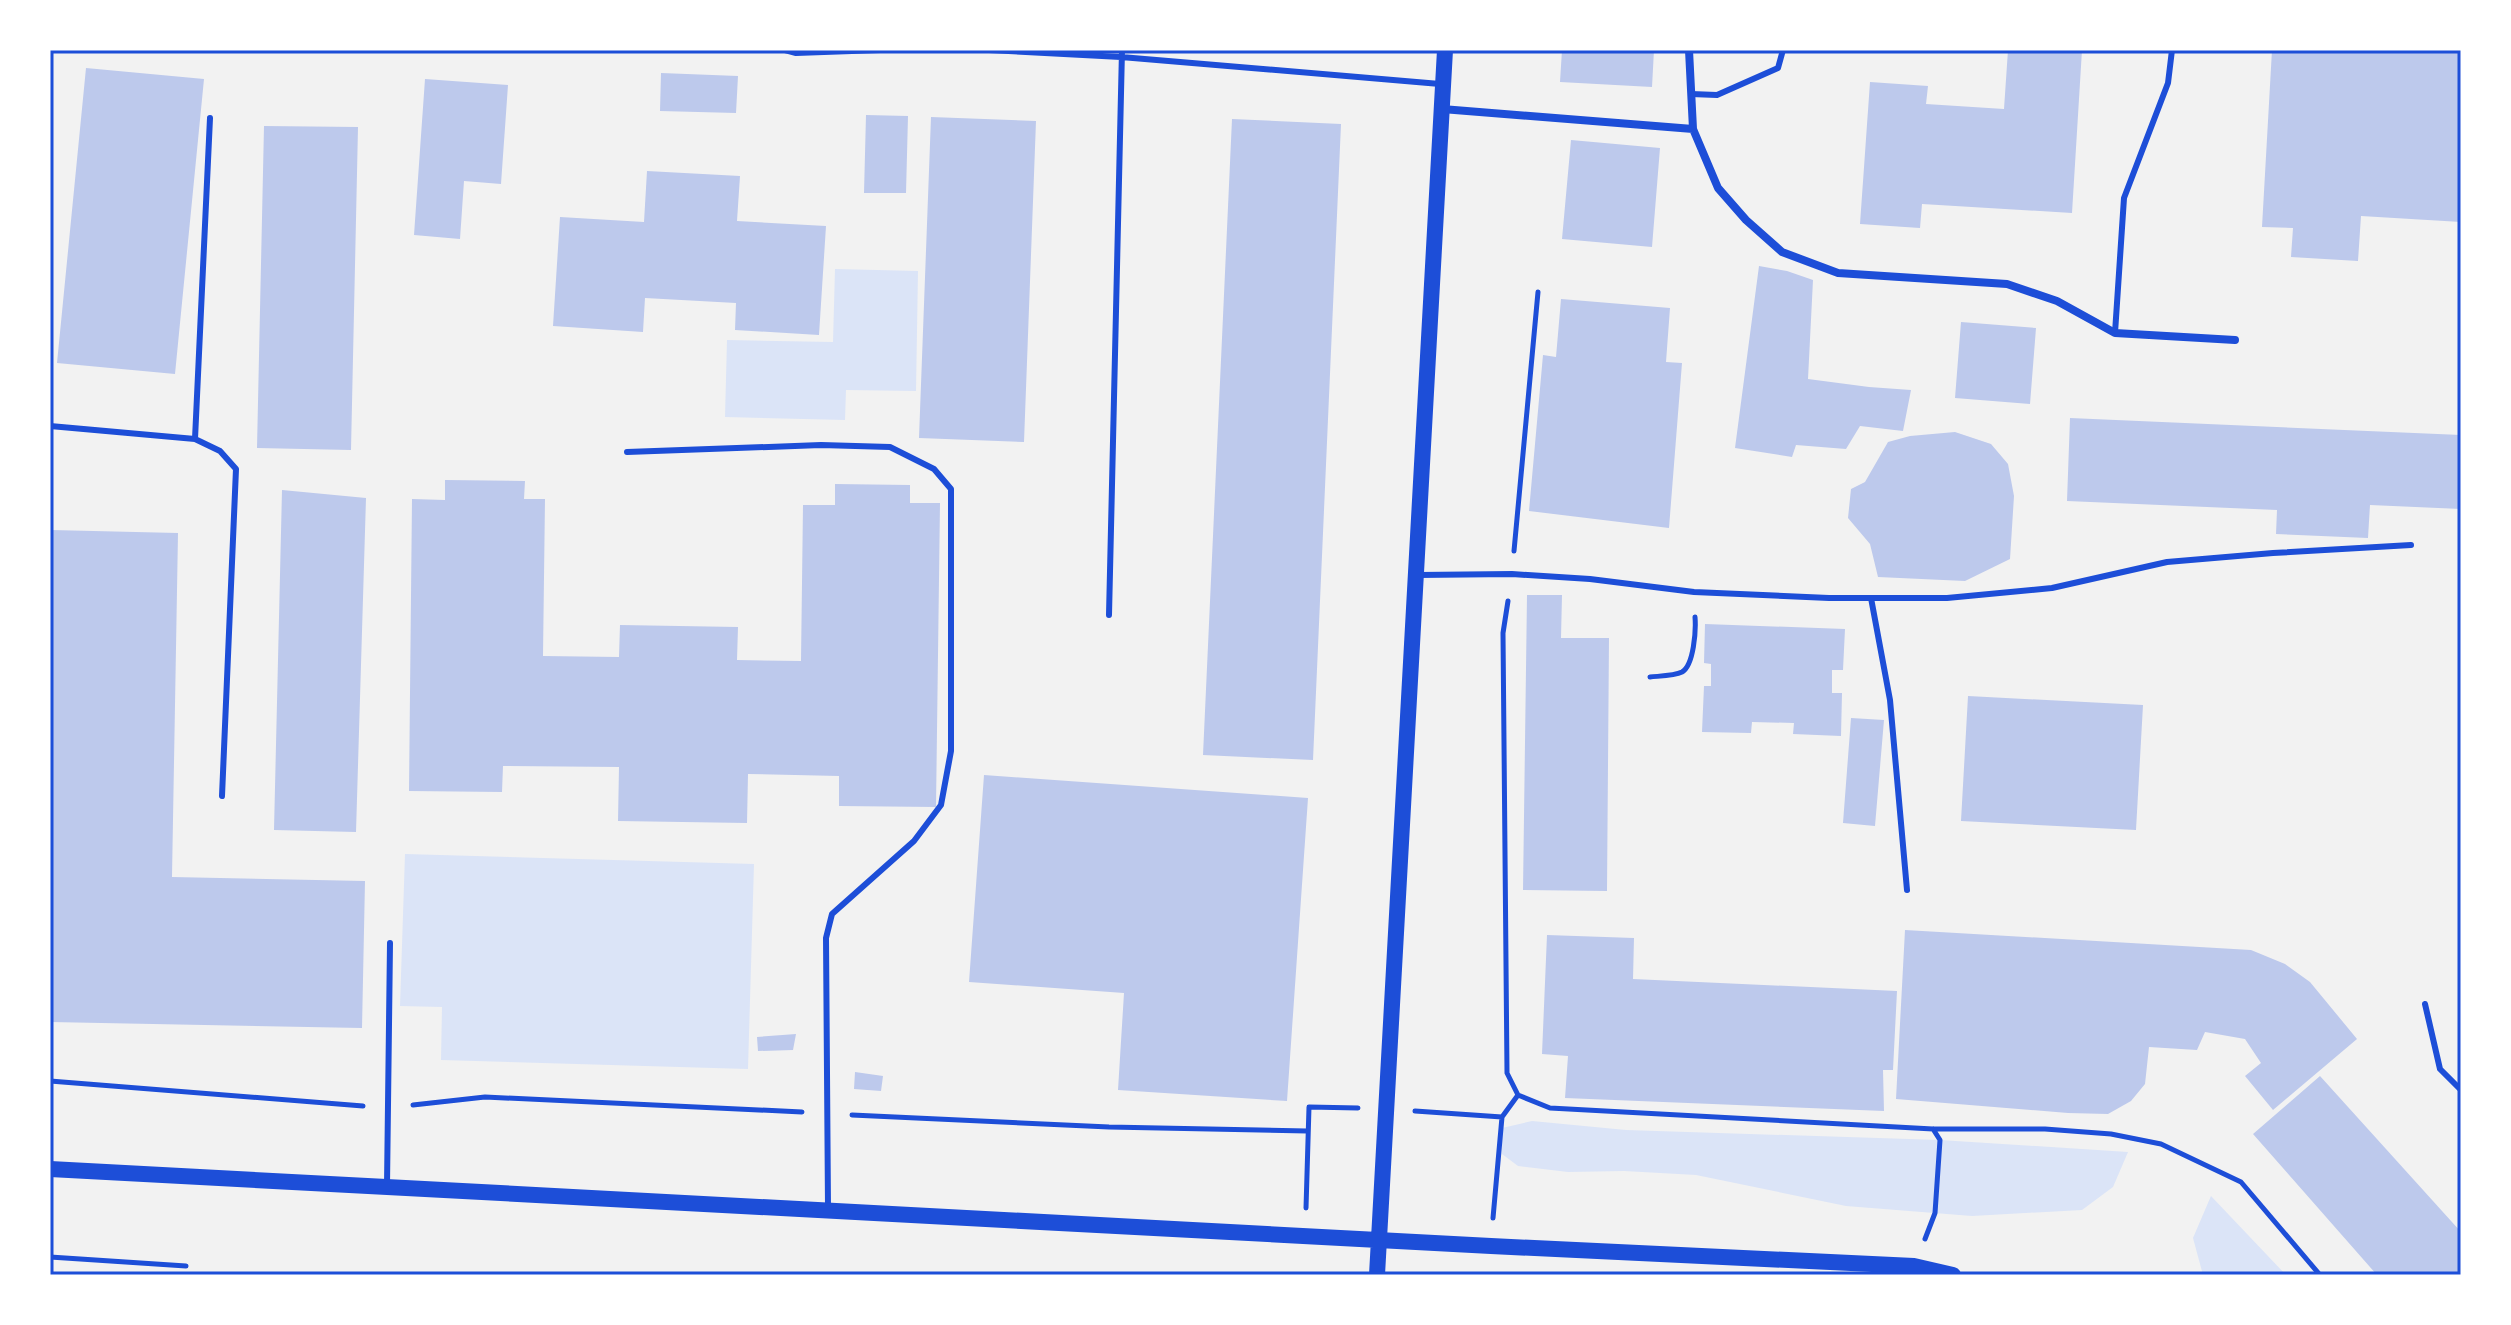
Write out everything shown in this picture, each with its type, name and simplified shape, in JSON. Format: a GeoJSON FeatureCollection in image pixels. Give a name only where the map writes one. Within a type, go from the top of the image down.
{"type":"FeatureCollection","features":[{"type":"Feature","properties":{"kind":"main road"},"geometry":{"type":"LineString","coordinates":[[1377,1275],[1445,50]]}},
{"type":"Feature","properties":{"kind":"main road"},"geometry":{"type":"LineString","coordinates":[[50,1169],[1380,1239],[1914,1270],[1953,1275]]}},
{"type":"Feature","properties":{"kind":"street"},"geometry":{"type":"LineString","coordinates":[[1689,50],[1693,129],[1718,188],[1746,220],[1782,252],[1838,273],[2007,284],[2057,301],[2115,333],[2235,340]]}},
{"type":"Feature","properties":{"kind":"street"},"geometry":{"type":"LineString","coordinates":[[1442,109],[1693,129]]}},
{"type":"Feature","properties":{"kind":"lane"},"geometry":{"type":"LineString","coordinates":[[785,50],[796,53],[880,50]]}},
{"type":"Feature","properties":{"kind":"lane"},"geometry":{"type":"LineString","coordinates":[[989,50],[1122,54],[1444,84]]}},
{"type":"Feature","properties":{"kind":"lane"},"geometry":{"type":"LineString","coordinates":[[1691,94],[1717,95],[1778,68],[1783,50]]}},
{"type":"Feature","properties":{"kind":"lane"},"geometry":{"type":"LineString","coordinates":[[2115,333],[2124,198],[2168,83],[2172,50]]}},
{"type":"Feature","properties":{"kind":"lane"},"geometry":{"type":"LineString","coordinates":[[1109,615],[1122,54]]}},
{"type":"Feature","properties":{"kind":"lane"},"geometry":{"type":"LineString","coordinates":[[195,439],[210,118]]}},
{"type":"Feature","properties":{"kind":"lane"},"geometry":{"type":"LineString","coordinates":[[50,426],[195,439],[220,451],[236,469],[222,796]]}},
{"type":"Feature","properties":{"kind":"lane"},"geometry":{"type":"LineString","coordinates":[[627,452],[821,445],[890,447],[934,469],[951,489],[951,751],[941,805],[914,841],[832,914],[826,938],[828,1209]]}},
{"type":"Feature","properties":{"kind":"lane"},"geometry":{"type":"LineString","coordinates":[[1418,575],[1512,574],[1590,579],[1694,592],[1947,598],[2040,590],[2167,562],[2411,545]]}},
{"type":"Feature","properties":{"kind":"lane"},"geometry":{"type":"LineString","coordinates":[[1871,598],[1890,700],[1907,890]]}},
{"type":"Feature","properties":{"kind":"lane"},"geometry":{"type":"LineString","coordinates":[[387,1186],[390,943]]}},
{"type":"Feature","properties":{"kind":"lane"},"geometry":{"type":"LineString","coordinates":[[2425,1004],[2440,1069],[2461,1090]]}},
{"type":"Feature","properties":{"kind":"path"},"geometry":{"type":"LineString","coordinates":[[1538,292],[1512,574],[1503,633],[1507,1073],[1518,1095],[1550,1108],[1933,1129],[2045,1129],[2111,1134],[2161,1144],[2241,1182],[2320,1275]]}},
{"type":"Feature","properties":{"kind":"path"},"geometry":{"type":"LineString","coordinates":[[1650,677],[1682,672],[1689,665],[1696,633]]}},
{"type":"Feature","properties":{"kind":"path"},"geometry":{"type":"LineString","coordinates":[[50,1081],[387,1107],[485,1097],[1109,1127],[1307,1131]]}},
{"type":"Feature","properties":{"kind":"path"},"geometry":{"type":"LineString","coordinates":[[1491,1246],[1502,1117],[1518,1095]]}},
{"type":"Feature","properties":{"kind":"path"},"geometry":{"type":"LineString","coordinates":[[1914,1270],[1935,1213],[1940,1140],[1933,1129]]}},
{"type":"Feature","properties":{"kind":"path"},"geometry":{"type":"LineString","coordinates":[[50,1257],[186,1266]]}},
{"type":"Feature","properties":{"kind":"shaded area"},"geometry":{"type":"Polygon","coordinates":[[[835,269],[918,271],[916,391],[846,390],[845,420],[725,417],[727,340],[833,342],[835,269]]]}},
{"type":"Feature","properties":{"kind":"shaded area"},"geometry":{"type":"Polygon","coordinates":[[[405,854],[754,864],[748,1069],[441,1060],[442,1007],[400,1006],[405,854]]]}},
{"type":"Feature","properties":{"kind":"shaded area"},"geometry":{"type":"Polygon","coordinates":[[[1532,1121],[1626,1130],[1940,1140],[2128,1152],[2113,1187],[2082,1210],[1972,1216],[1846,1206],[1696,1175],[1568,1172],[1518,1166],[1502,1154],[1502,1128],[1532,1121]]]}},
{"type":"Feature","properties":{"kind":"shaded area"},"geometry":{"type":"Polygon","coordinates":[[[2211,1196],[2286,1275],[2203,1275],[2193,1238],[2211,1196]]]}},
{"type":"Feature","properties":{"kind":"building"},"geometry":{"type":"Polygon","coordinates":[[[1562,50],[1654,50],[1652,87],[1560,82],[1562,50]]]}},
{"type":"Feature","properties":{"kind":"building"},"geometry":{"type":"Polygon","coordinates":[[[2008,50],[2082,50],[2072,213],[1922,204],[1920,228],[1860,224],[1870,82],[1928,86],[1926,104],[2004,109],[2008,50]]]}},
{"type":"Feature","properties":{"kind":"building"},"geometry":{"type":"Polygon","coordinates":[[[2272,50],[2461,50],[2461,222],[2361,216],[2358,261],[2291,257],[2293,228],[2262,227],[2272,50]]]}},
{"type":"Feature","properties":{"kind":"building"},"geometry":{"type":"Polygon","coordinates":[[[86,68],[204,79],[175,374],[57,363],[86,68]]]}},
{"type":"Feature","properties":{"kind":"building"},"geometry":{"type":"Polygon","coordinates":[[[661,73],[738,76],[736,113],[660,111],[661,73]]]}},
{"type":"Feature","properties":{"kind":"building"},"geometry":{"type":"Polygon","coordinates":[[[425,79],[508,85],[501,184],[464,181],[460,239],[414,235],[425,79]]]}},
{"type":"Feature","properties":{"kind":"building"},"geometry":{"type":"Polygon","coordinates":[[[866,115],[908,116],[906,193],[864,193],[866,115]]]}},
{"type":"Feature","properties":{"kind":"building"},"geometry":{"type":"Polygon","coordinates":[[[931,117],[1036,121],[1024,442],[919,438],[931,117]]]}},
{"type":"Feature","properties":{"kind":"building"},"geometry":{"type":"Polygon","coordinates":[[[1232,119],[1341,124],[1313,760],[1203,755],[1232,119]]]}},
{"type":"Feature","properties":{"kind":"building"},"geometry":{"type":"Polygon","coordinates":[[[264,126],[358,127],[351,450],[257,448],[264,126]]]}},
{"type":"Feature","properties":{"kind":"building"},"geometry":{"type":"Polygon","coordinates":[[[1571,140],[1660,148],[1652,247],[1562,239],[1571,140]]]}},
{"type":"Feature","properties":{"kind":"building"},"geometry":{"type":"Polygon","coordinates":[[[647,171],[740,176],[737,221],[826,226],[819,335],[735,330],[736,303],[645,298],[643,332],[553,326],[560,217],[644,222],[647,171]]]}},
{"type":"Feature","properties":{"kind":"building"},"geometry":{"type":"Polygon","coordinates":[[[1759,266],[1813,280],[1808,379],[1911,390],[1903,431],[1860,426],[1846,449],[1796,445],[1792,457],[1735,448],[1759,266]]]}},
{"type":"Feature","properties":{"kind":"building"},"geometry":{"type":"Polygon","coordinates":[[[1561,299],[1670,308],[1666,362],[1682,363],[1669,528],[1529,511],[1543,355],[1556,357],[1561,299]]]}},
{"type":"Feature","properties":{"kind":"building"},"geometry":{"type":"Polygon","coordinates":[[[1961,322],[2036,328],[2030,404],[1955,398],[1961,322]]]}},
{"type":"Feature","properties":{"kind":"building"},"geometry":{"type":"Polygon","coordinates":[[[2070,418],[2461,435],[2461,509],[2370,505],[2368,538],[2276,534],[2277,510],[2067,501],[2070,418]]]}},
{"type":"Feature","properties":{"kind":"building"},"geometry":{"type":"Polygon","coordinates":[[[1955,432],[1991,444],[2008,464],[2014,496],[2010,559],[1965,581],[1878,577],[1870,544],[1848,518],[1851,489],[1865,482],[1888,442],[1910,436],[1955,432]]]}},
{"type":"Feature","properties":{"kind":"building"},"geometry":{"type":"Polygon","coordinates":[[[445,480],[525,481],[524,499],[545,499],[543,656],[619,657],[620,625],[738,627],[737,660],[801,661],[803,505],[835,505],[835,484],[910,485],[910,503],[940,503],[936,807],[839,806],[839,776],[748,774],[747,823],[618,821],[619,767],[503,766],[502,792],[409,791],[412,499],[445,500],[445,480]]]}},
{"type":"Feature","properties":{"kind":"building"},"geometry":{"type":"Polygon","coordinates":[[[282,490],[366,498],[356,832],[274,830],[282,490]]]}},
{"type":"Feature","properties":{"kind":"building"},"geometry":{"type":"Polygon","coordinates":[[[51,530],[178,533],[172,877],[365,881],[362,1028],[50,1022],[51,530]]]}},
{"type":"Feature","properties":{"kind":"building"},"geometry":{"type":"Polygon","coordinates":[[[1527,595],[1562,595],[1561,638],[1609,638],[1607,891],[1523,890],[1527,595]]]}},
{"type":"Feature","properties":{"kind":"building"},"geometry":{"type":"Polygon","coordinates":[[[1705,624],[1845,629],[1843,670],[1832,670],[1832,693],[1842,693],[1841,736],[1793,734],[1794,723],[1752,722],[1751,733],[1702,732],[1704,686],[1711,686],[1711,664],[1704,663],[1705,624]]]}},
{"type":"Feature","properties":{"kind":"building"},"geometry":{"type":"Polygon","coordinates":[[[1968,696],[2143,705],[2136,830],[1961,821],[1968,696]]]}},
{"type":"Feature","properties":{"kind":"building"},"geometry":{"type":"Polygon","coordinates":[[[1851,718],[1884,720],[1875,826],[1843,823],[1851,718]]]}},
{"type":"Feature","properties":{"kind":"building"},"geometry":{"type":"Polygon","coordinates":[[[984,775],[1308,798],[1287,1101],[1118,1090],[1124,993],[969,982],[984,775]]]}},
{"type":"Feature","properties":{"kind":"building"},"geometry":{"type":"Polygon","coordinates":[[[1905,930],[2251,950],[2285,964],[2310,982],[2357,1039],[2273,1110],[2245,1076],[2261,1063],[2245,1039],[2205,1032],[2197,1050],[2149,1047],[2145,1084],[2131,1101],[2108,1114],[1896,1099],[1905,930]]]}},
{"type":"Feature","properties":{"kind":"building"},"geometry":{"type":"Polygon","coordinates":[[[1547,935],[1634,938],[1633,979],[1897,991],[1893,1070],[1883,1070],[1884,1111],[1565,1098],[1568,1056],[1542,1054],[1547,935]]]}},
{"type":"Feature","properties":{"kind":"building"},"geometry":{"type":"Polygon","coordinates":[[[796,1034],[793,1050],[758,1051],[757,1037],[796,1034]]]}},
{"type":"Feature","properties":{"kind":"building"},"geometry":{"type":"Polygon","coordinates":[[[855,1072],[883,1076],[881,1091],[854,1089],[855,1072]]]}},
{"type":"Feature","properties":{"kind":"building"},"geometry":{"type":"Polygon","coordinates":[[[2320,1076],[2461,1232],[2461,1275],[2377,1275],[2253,1134],[2320,1076]]]}}]}
